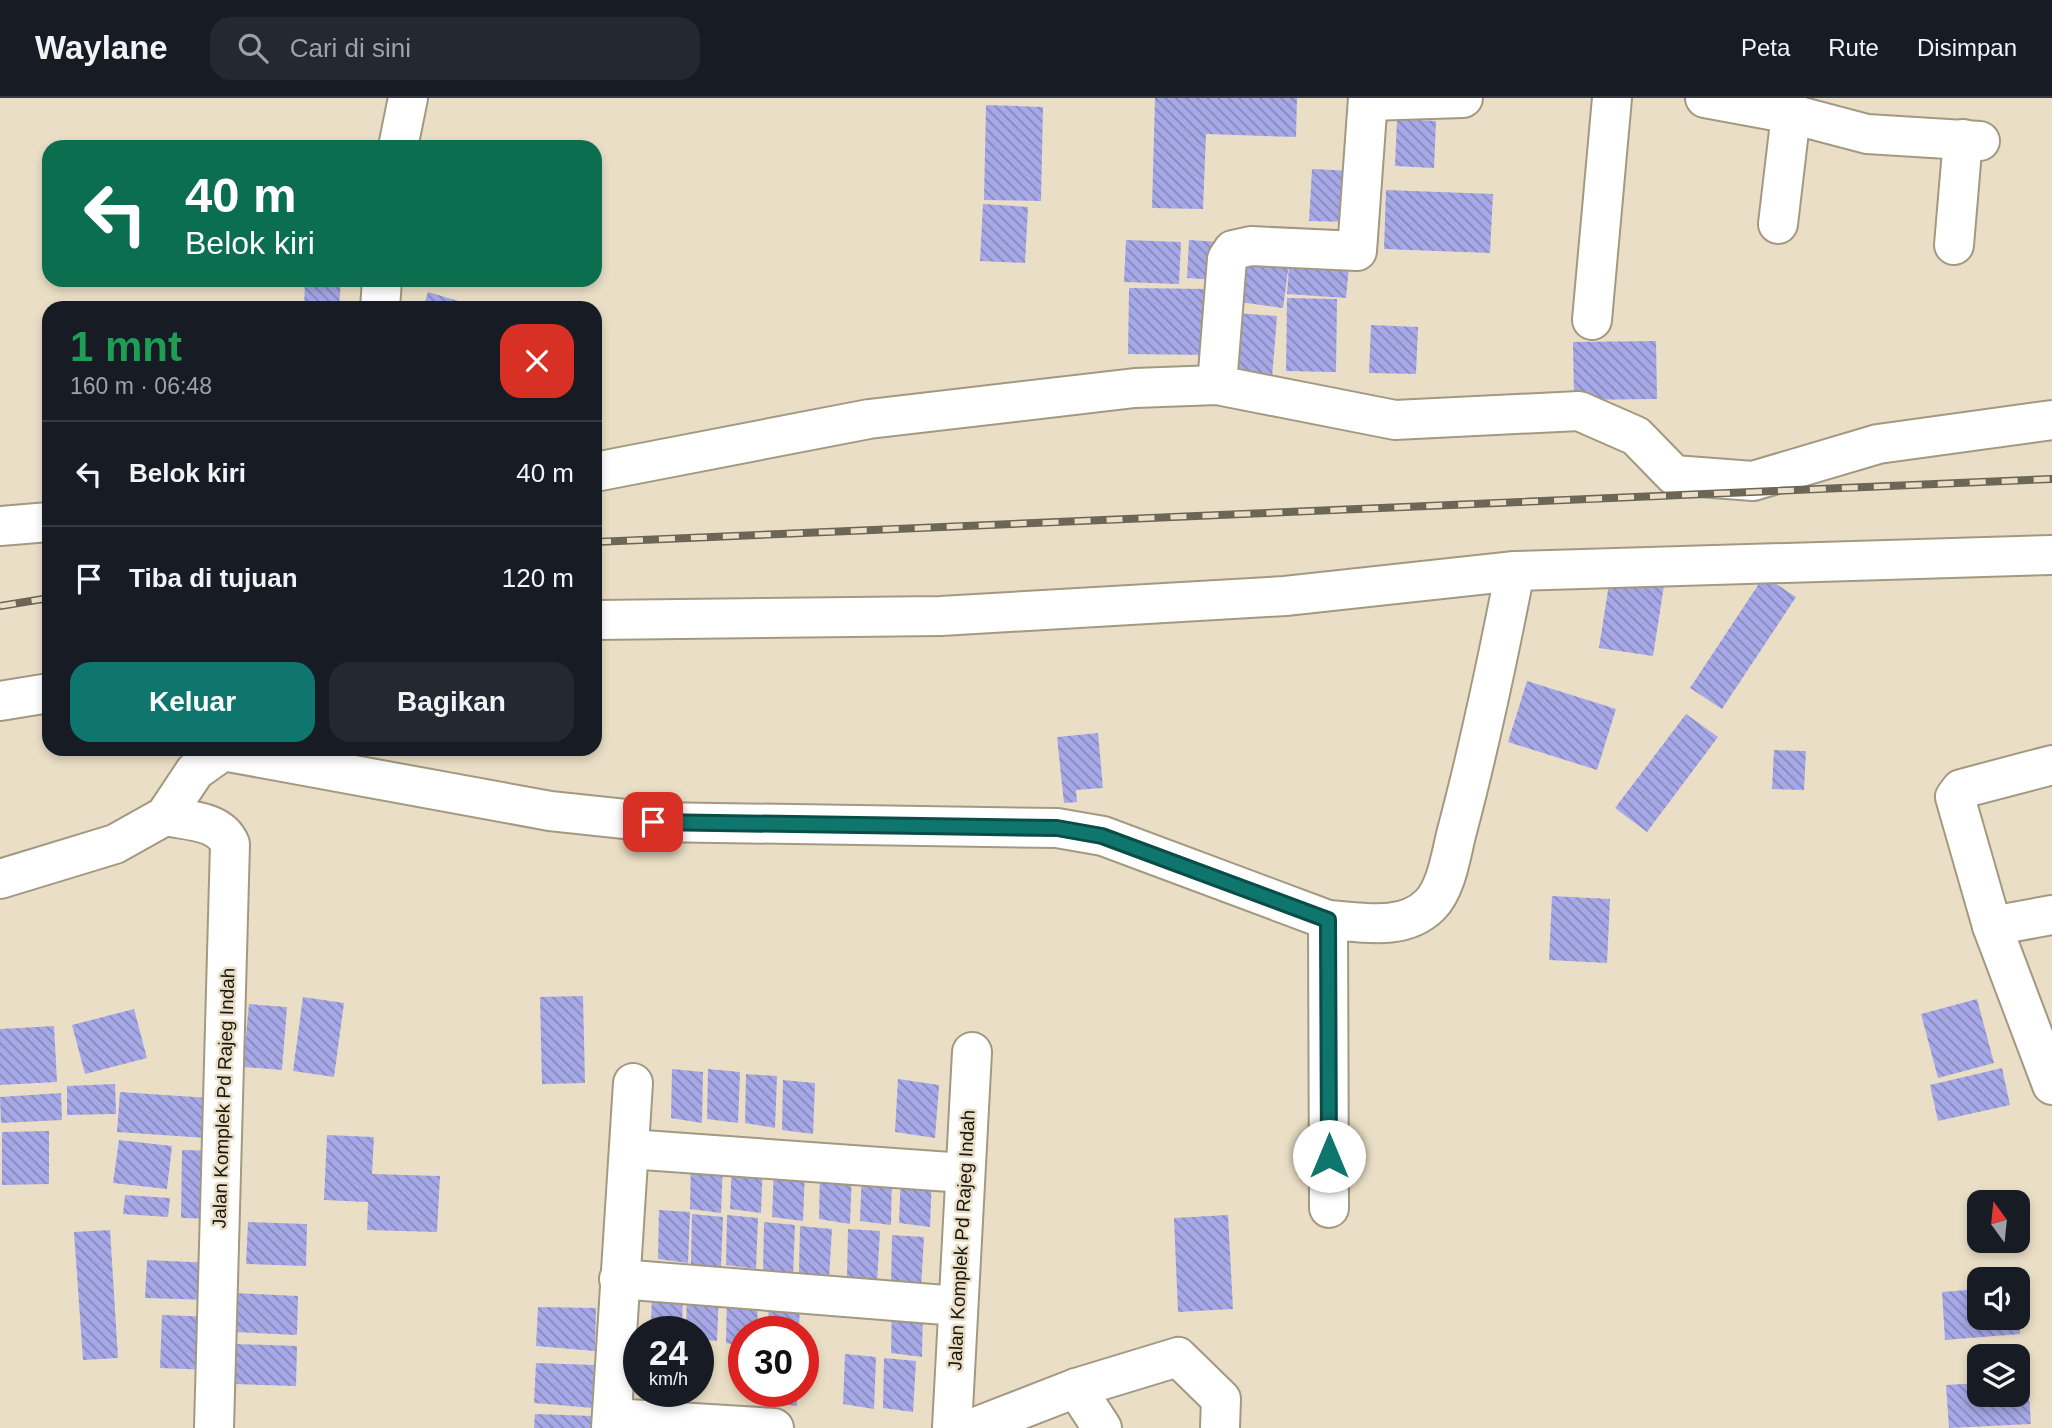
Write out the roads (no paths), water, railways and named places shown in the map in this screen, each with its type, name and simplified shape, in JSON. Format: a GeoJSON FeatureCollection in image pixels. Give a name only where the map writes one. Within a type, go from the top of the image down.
{"type":"FeatureCollection","features":[{"type":"Feature","properties":{"kind":"street"},"geometry":{"type":"LineString","coordinates":[[399,140],[408,98]]}},
{"type":"Feature","properties":{"kind":"street"},"geometry":{"type":"LineString","coordinates":[[1217,385],[1227,259],[1233,250],[1251,246],[1357,251],[1368,100],[1463,98]]}},
{"type":"Feature","properties":{"kind":"street"},"geometry":{"type":"LineString","coordinates":[[1592,320],[1612,98]]}},
{"type":"Feature","properties":{"kind":"street"},"geometry":{"type":"LineString","coordinates":[[1705,98],[1791,114],[1867,134],[1972,140],[1954,245]]}},
{"type":"Feature","properties":{"kind":"street"},"geometry":{"type":"LineString","coordinates":[[1778,224],[1791,114]]}},
{"type":"Feature","properties":{"kind":"street"},"geometry":{"type":"LineString","coordinates":[[602,471],[869,419],[1136,388],[1217,385],[1395,420],[1578,411],[1636,436],[1674,475],[1753,481],[1878,444],[2052,420]]}},
{"type":"Feature","properties":{"kind":"street"},"geometry":{"type":"LineString","coordinates":[[0,526],[42,523]]}},
{"type":"Feature","properties":{"kind":"street"},"geometry":{"type":"LineString","coordinates":[[602,620],[941,616],[1285,596],[1515,571],[2052,555]]}},
{"type":"Feature","properties":{"kind":"street"},"geometry":{"type":"LineString","coordinates":[[250,756],[550,811],[653,822],[1057,828],[1102,836],[1328,920],[1385,924],[1410,919],[1431,905],[1444,880],[1480,745],[1515,571]]}},
{"type":"Feature","properties":{"kind":"street"},"geometry":{"type":"LineString","coordinates":[[0,701],[42,694]]}},
{"type":"Feature","properties":{"kind":"street"},"geometry":{"type":"LineString","coordinates":[[0,879],[115,844],[165,816],[195,771],[216,756]]}},
{"type":"Feature","properties":{"kind":"street"},"geometry":{"type":"LineString","coordinates":[[2050,1078],[1992,926],[1956,792],[2052,765]]}},
{"type":"Feature","properties":{"kind":"street","name":"Jalan Komplek Pd Rajeg Indah"},"geometry":{"type":"LineString","coordinates":[[165,816],[214,826],[227,835],[230,844],[214,1428]]}},
{"type":"Feature","properties":{"kind":"street"},"geometry":{"type":"LineString","coordinates":[[1992,926],[2052,915]]}},
{"type":"Feature","properties":{"kind":"street"},"geometry":{"type":"LineString","coordinates":[[1328,920],[1329,1208]]}},
{"type":"Feature","properties":{"kind":"street","name":"Jalan Komplek Pd Rajeg Indah"},"geometry":{"type":"LineString","coordinates":[[952,1428],[972,1052]]}},
{"type":"Feature","properties":{"kind":"street"},"geometry":{"type":"LineString","coordinates":[[633,1083],[611,1423],[774,1428]]}},
{"type":"Feature","properties":{"kind":"street"},"geometry":{"type":"LineString","coordinates":[[629,1149],[964,1173]]}},
{"type":"Feature","properties":{"kind":"street"},"geometry":{"type":"LineString","coordinates":[[619,1279],[958,1306]]}},
{"type":"Feature","properties":{"kind":"street"},"geometry":{"type":"LineString","coordinates":[[973,1428],[1076,1388],[1178,1357],[1221,1399],[1220,1428]]}},
{"type":"Feature","properties":{"kind":"street"},"geometry":{"type":"LineString","coordinates":[[1076,1388],[1102,1428]]}},
{"type":"Feature","properties":{"kind":"railway"},"geometry":{"type":"LineString","coordinates":[[602,542],[2052,479]]}},
{"type":"Feature","properties":{"kind":"railway"},"geometry":{"type":"LineString","coordinates":[[0,606],[42,599]]}}]}
